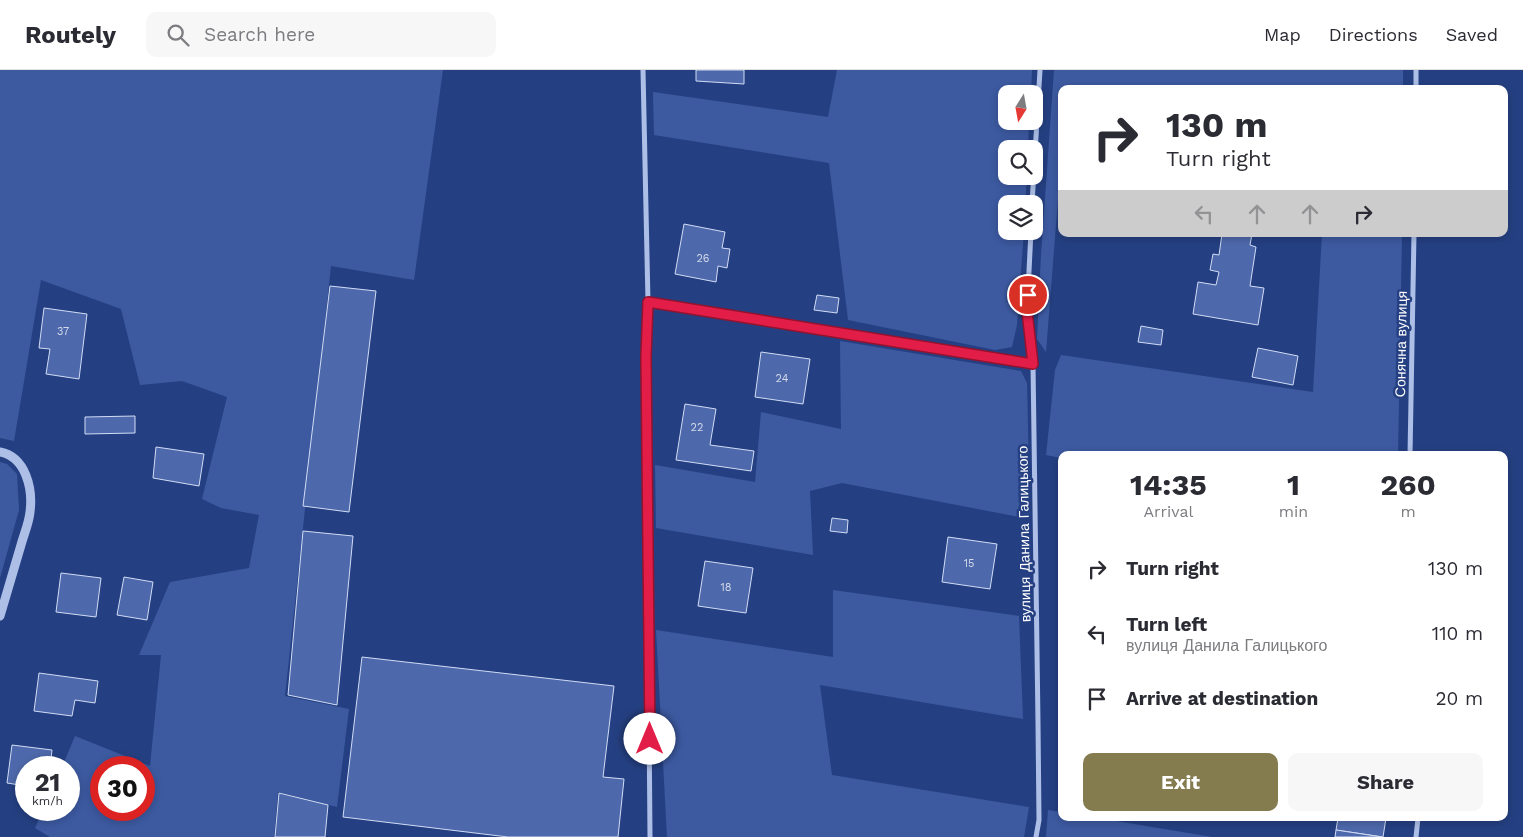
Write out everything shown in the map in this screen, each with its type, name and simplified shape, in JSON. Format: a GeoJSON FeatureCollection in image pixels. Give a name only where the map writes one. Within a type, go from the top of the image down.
{"type":"FeatureCollection","features":[{"type":"Feature","properties":{"kind":"street"},"geometry":{"type":"LineString","coordinates":[[644,70],[648,302],[646,357],[650,837]]}},
{"type":"Feature","properties":{"kind":"street"},"geometry":{"type":"LineString","coordinates":[[1033,195],[1040,70]]}},
{"type":"Feature","properties":{"kind":"street"},"geometry":{"type":"LineString","coordinates":[[1416,70],[1416,85]]}},
{"type":"Feature","properties":{"kind":"street","name":"Сонячна вулиця"},"geometry":{"type":"LineString","coordinates":[[1410,451],[1414,237]]}},
{"type":"Feature","properties":{"kind":"street","name":"вулиця Данила Галицького"},"geometry":{"type":"LineString","coordinates":[[1031,240],[1027,311],[1033,364],[1038,732],[1038,820],[1036,837]]}},
{"type":"Feature","properties":{"kind":"street"},"geometry":{"type":"LineString","coordinates":[[648,302],[1033,364]]}},
{"type":"Feature","properties":{"kind":"street"},"geometry":{"type":"LineString","coordinates":[[0,452],[4,452],[19,463],[27,477],[31,494],[30,513],[0,616]]}},
{"type":"Feature","properties":{"kind":"street"},"geometry":{"type":"LineString","coordinates":[[1416,837],[1418,821]]}},
{"type":"Feature","properties":{"kind":"shaded area"},"geometry":{"type":"Polygon","coordinates":[[[0,70],[443,70],[414,280],[331,266],[285,696],[349,709],[337,807],[278,792],[274,837],[50,837],[35,828],[38,821],[80,821],[80,756],[67,756],[75,736],[125,756],[90,756],[90,821],[155,821],[155,756],[151,756],[161,655],[139,655],[170,582],[249,568],[259,515],[221,508],[202,499],[227,397],[182,381],[140,385],[121,309],[41,280],[14,441],[0,438],[0,70]]]}},
{"type":"Feature","properties":{"kind":"shaded area"},"geometry":{"type":"Polygon","coordinates":[[[837,70],[1032,70],[1031,85],[998,85],[998,130],[1029,130],[1028,140],[998,140],[998,185],[1026,185],[1026,195],[998,195],[998,240],[1023,240],[1017,325],[1012,347],[995,350],[848,320],[829,163],[654,135],[653,92],[828,117],[837,70]]]}},
{"type":"Feature","properties":{"kind":"shaded area"},"geometry":{"type":"Polygon","coordinates":[[[1054,70],[1403,70],[1403,85],[1058,85],[1058,199],[1046,352],[1037,339],[1054,70]]]}},
{"type":"Feature","properties":{"kind":"shaded area"},"geometry":{"type":"Polygon","coordinates":[[[1322,237],[1402,237],[1398,451],[1058,451],[1058,457],[1046,455],[1055,370],[1061,355],[1313,392],[1322,237]]]}},
{"type":"Feature","properties":{"kind":"shaded area"},"geometry":{"type":"Polygon","coordinates":[[[840,341],[1021,371],[1027,383],[1030,519],[842,483],[810,491],[813,555],[656,528],[655,465],[755,482],[761,412],[841,429],[840,341]]]}},
{"type":"Feature","properties":{"kind":"shaded area"},"geometry":{"type":"Polygon","coordinates":[[[0,462],[7,464],[17,474],[19,510],[0,578],[0,462]]]}},
{"type":"Feature","properties":{"kind":"shaded area"},"geometry":{"type":"Polygon","coordinates":[[[833,590],[1019,616],[1023,719],[820,685],[832,775],[1029,807],[1024,837],[667,837],[656,630],[833,657],[833,590]]]}},
{"type":"Feature","properties":{"kind":"shaded area"},"geometry":{"type":"Polygon","coordinates":[[[1048,810],[1058,812],[1058,821],[1116,821],[1212,837],[1046,837],[1048,810]]]}},
{"type":"Feature","properties":{"kind":"building"},"geometry":{"type":"Polygon","coordinates":[[[696,70],[744,70],[744,84],[696,81],[696,70]]]}},
{"type":"Feature","properties":{"kind":"building"},"geometry":{"type":"Polygon","coordinates":[[[684,224],[725,232],[722,248],[730,249],[727,268],[718,266],[716,282],[675,274],[684,224]]]}},
{"type":"Feature","properties":{"kind":"building"},"geometry":{"type":"Polygon","coordinates":[[[1222,237],[1251,237],[1250,245],[1256,247],[1250,286],[1264,288],[1258,325],[1193,314],[1198,282],[1216,285],[1219,272],[1210,270],[1213,254],[1219,255],[1222,237]]]}},
{"type":"Feature","properties":{"kind":"building"},"geometry":{"type":"Polygon","coordinates":[[[330,286],[376,291],[349,512],[303,506],[330,286]]]}},
{"type":"Feature","properties":{"kind":"building"},"geometry":{"type":"Polygon","coordinates":[[[817,295],[839,298],[837,313],[814,310],[817,295]]]}},
{"type":"Feature","properties":{"kind":"building"},"geometry":{"type":"Polygon","coordinates":[[[44,308],[87,314],[79,379],[46,374],[50,349],[39,348],[44,308]]]}},
{"type":"Feature","properties":{"kind":"building"},"geometry":{"type":"Polygon","coordinates":[[[1141,326],[1163,330],[1161,345],[1138,342],[1141,326]]]}},
{"type":"Feature","properties":{"kind":"building"},"geometry":{"type":"Polygon","coordinates":[[[1258,348],[1298,356],[1293,385],[1252,377],[1258,348]]]}},
{"type":"Feature","properties":{"kind":"building"},"geometry":{"type":"Polygon","coordinates":[[[761,352],[810,359],[803,404],[755,397],[761,352]]]}},
{"type":"Feature","properties":{"kind":"building"},"geometry":{"type":"Polygon","coordinates":[[[685,404],[716,409],[710,445],[754,451],[751,471],[676,460],[685,404]]]}},
{"type":"Feature","properties":{"kind":"building"},"geometry":{"type":"Polygon","coordinates":[[[135,416],[135,433],[85,434],[85,417],[135,416]]]}},
{"type":"Feature","properties":{"kind":"building"},"geometry":{"type":"Polygon","coordinates":[[[156,447],[204,454],[199,486],[153,478],[156,447]]]}},
{"type":"Feature","properties":{"kind":"building"},"geometry":{"type":"Polygon","coordinates":[[[832,518],[848,520],[847,533],[830,531],[832,518]]]}},
{"type":"Feature","properties":{"kind":"building"},"geometry":{"type":"Polygon","coordinates":[[[303,531],[353,536],[337,705],[288,695],[303,531]]]}},
{"type":"Feature","properties":{"kind":"building"},"geometry":{"type":"Polygon","coordinates":[[[948,537],[997,544],[990,589],[942,582],[948,537]]]}},
{"type":"Feature","properties":{"kind":"building"},"geometry":{"type":"Polygon","coordinates":[[[705,561],[753,568],[746,613],[698,606],[705,561]]]}},
{"type":"Feature","properties":{"kind":"building"},"geometry":{"type":"Polygon","coordinates":[[[61,573],[101,578],[96,617],[56,612],[61,573]]]}},
{"type":"Feature","properties":{"kind":"building"},"geometry":{"type":"Polygon","coordinates":[[[124,577],[153,582],[147,620],[117,615],[124,577]]]}},
{"type":"Feature","properties":{"kind":"building"},"geometry":{"type":"Polygon","coordinates":[[[362,657],[614,686],[603,777],[624,779],[618,837],[508,837],[343,817],[362,657]]]}},
{"type":"Feature","properties":{"kind":"building"},"geometry":{"type":"Polygon","coordinates":[[[39,673],[98,681],[95,703],[75,700],[72,716],[34,711],[39,673]]]}},
{"type":"Feature","properties":{"kind":"building"},"geometry":{"type":"Polygon","coordinates":[[[12,745],[52,750],[51,756],[15,756],[15,784],[7,783],[12,745]]]}},
{"type":"Feature","properties":{"kind":"building"},"geometry":{"type":"Polygon","coordinates":[[[279,793],[328,805],[325,837],[275,837],[279,793]]]}},
{"type":"Feature","properties":{"kind":"building"},"geometry":{"type":"Polygon","coordinates":[[[1338,821],[1386,821],[1383,837],[1336,830],[1338,821]]]}},
{"type":"Feature","properties":{"kind":"building"},"geometry":{"type":"Polygon","coordinates":[[[1336,830],[1382,837],[1335,837],[1336,830]]]}},
{"type":"Feature","properties":{"kind":"route"},"geometry":{"type":"LineString","coordinates":[[650,739],[646,357],[648,302],[1033,364],[1027,311],[1028,295]]}}]}
